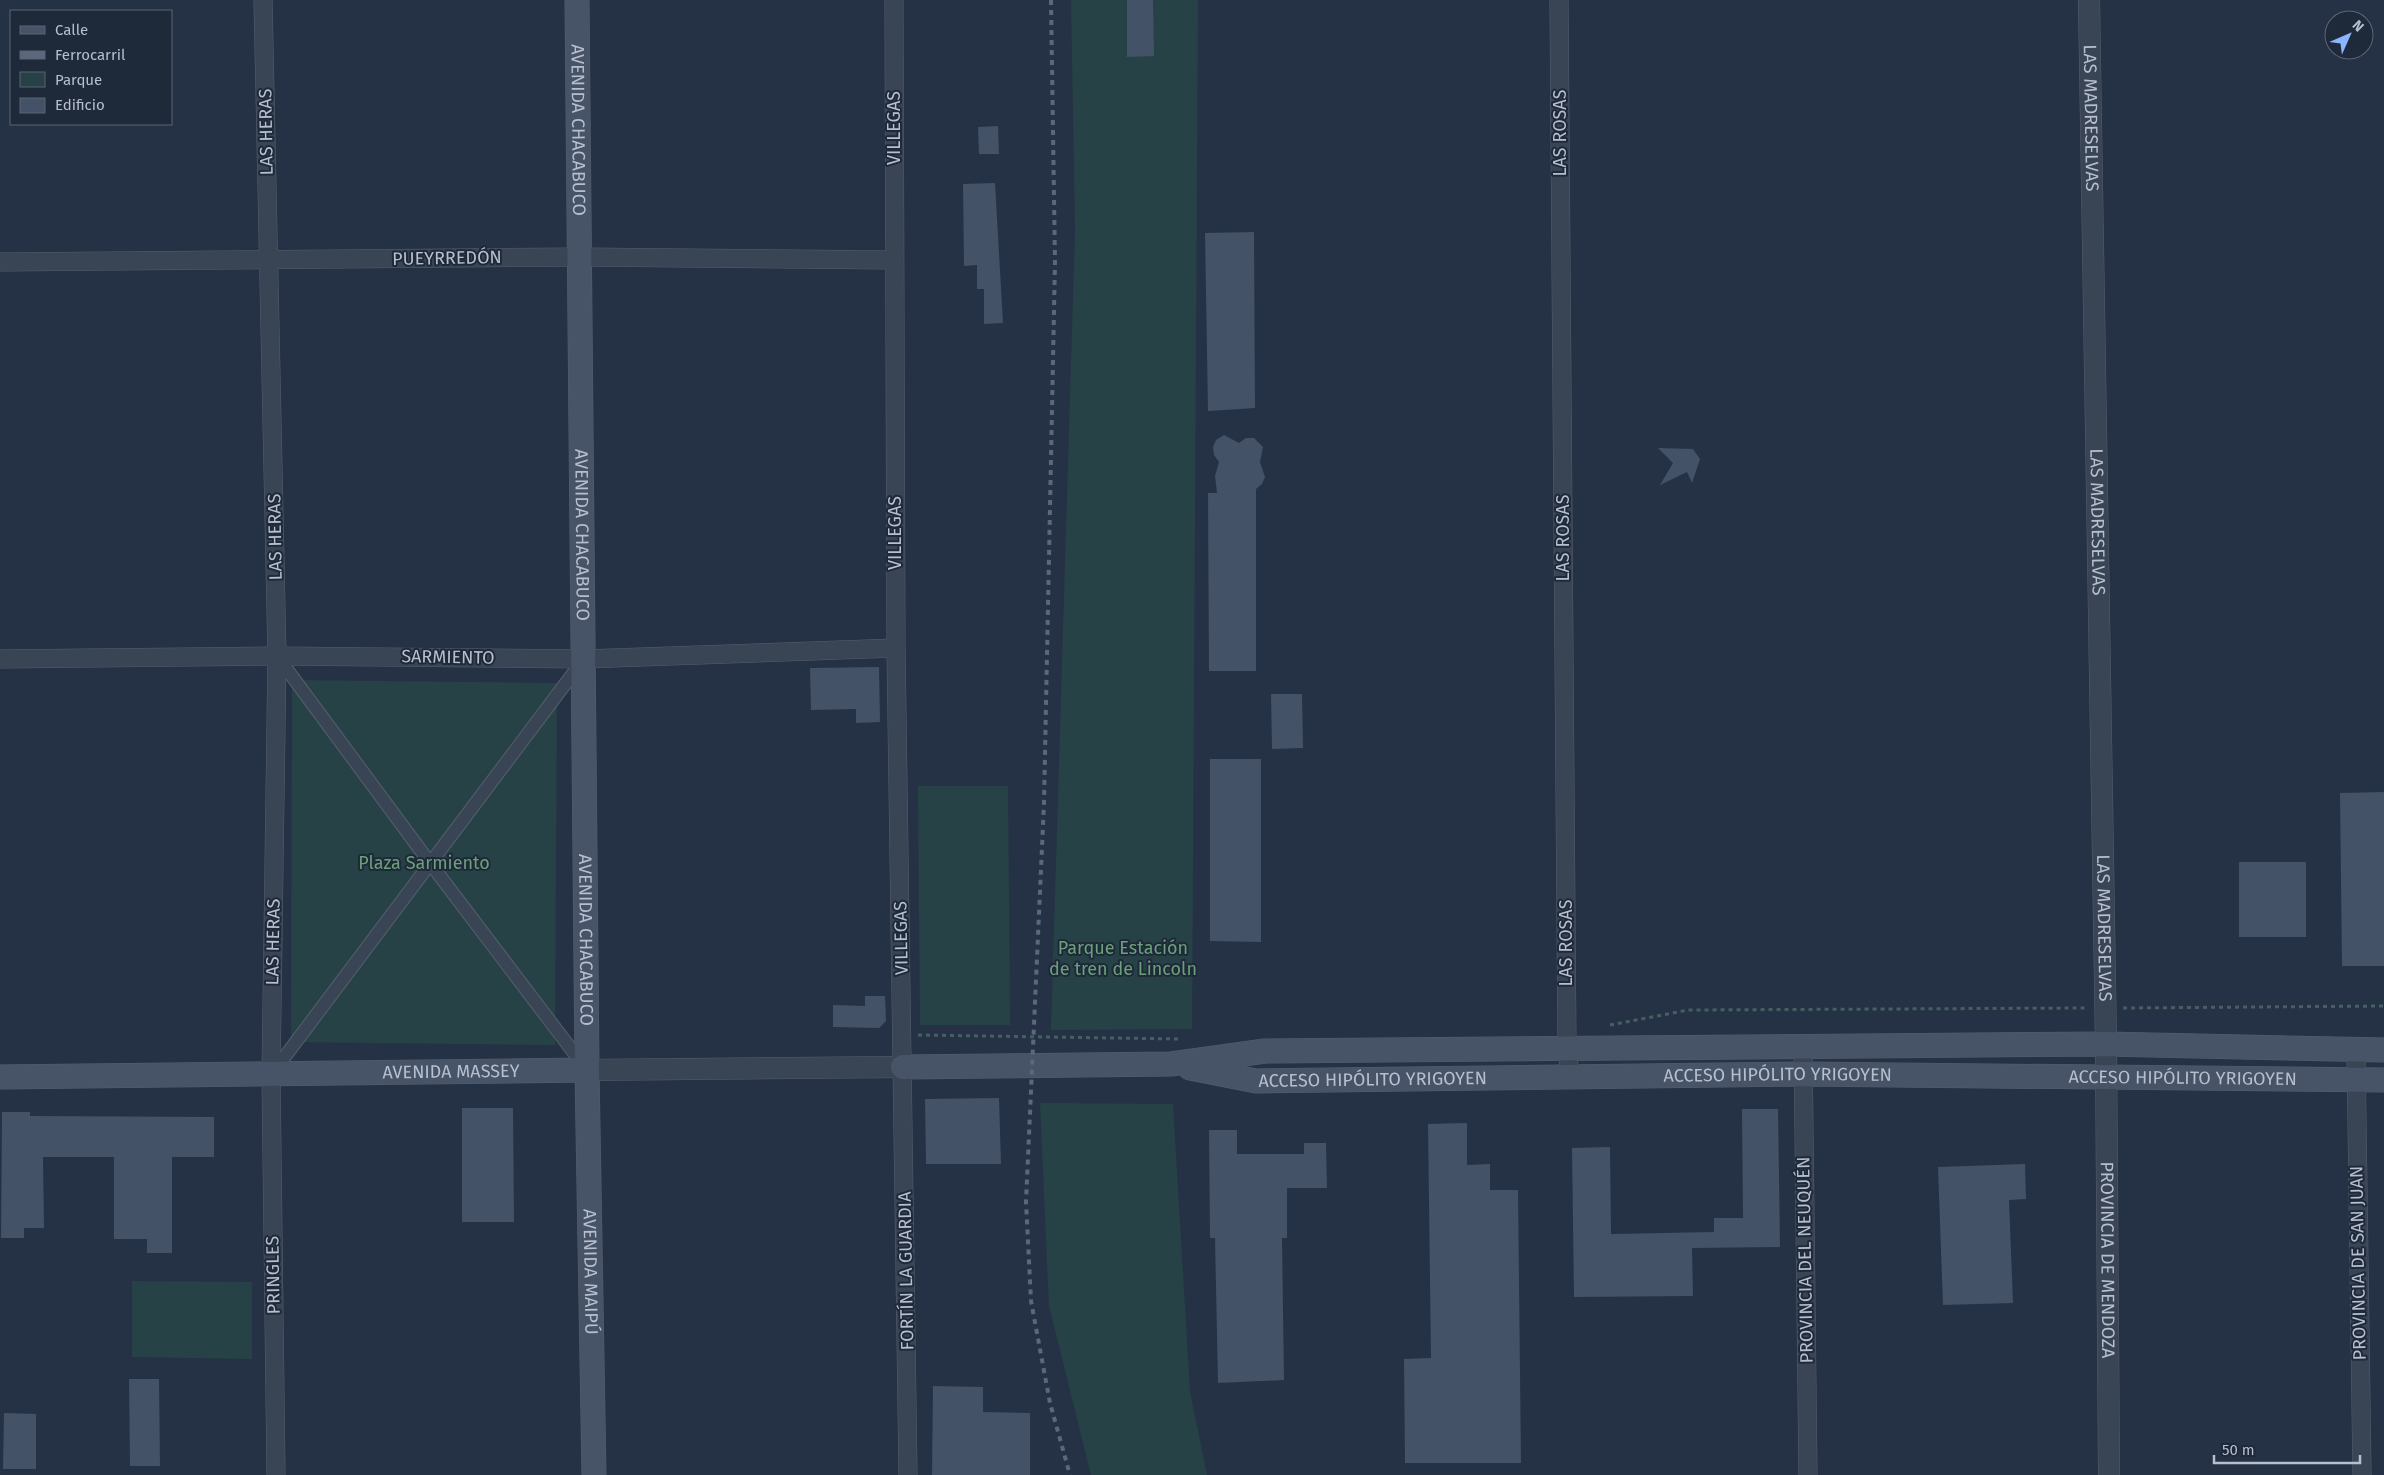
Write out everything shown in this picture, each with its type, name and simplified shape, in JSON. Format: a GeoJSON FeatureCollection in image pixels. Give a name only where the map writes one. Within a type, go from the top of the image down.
{"type":"FeatureCollection","features":[{"type":"Feature","properties":{"kind":"main road","name":"AVENIDA CHACABUCO"},"geometry":{"type":"LineString","coordinates":[[577,0],[587,1070]]}},
{"type":"Feature","properties":{"kind":"main road","name":"ACCESO HIPÓLITO YRIGOYEN"},"geometry":{"type":"LineString","coordinates":[[903,1067],[1171,1064],[1265,1050],[2106,1044],[2384,1050]]}},
{"type":"Feature","properties":{"kind":"main road","name":"ACCESO HIPÓLITO YRIGOYEN"},"geometry":{"type":"LineString","coordinates":[[1171,1064],[1256,1081],[1803,1074],[2384,1080]]}},
{"type":"Feature","properties":{"kind":"main road","name":"AVENIDA MASSEY"},"geometry":{"type":"LineString","coordinates":[[0,1077],[587,1070]]}},
{"type":"Feature","properties":{"kind":"main road","name":"AVENIDA MAIPÚ"},"geometry":{"type":"LineString","coordinates":[[587,1070],[594,1475]]}},
{"type":"Feature","properties":{"kind":"street","name":"LAS HERAS"},"geometry":{"type":"LineString","coordinates":[[263,0],[277,656],[271,1075]]}},
{"type":"Feature","properties":{"kind":"street","name":"VILLEGAS"},"geometry":{"type":"LineString","coordinates":[[894,0],[896,648],[903,1067]]}},
{"type":"Feature","properties":{"kind":"street","name":"LAS ROSAS"},"geometry":{"type":"LineString","coordinates":[[1559,0],[1567,1048],[1570,1077]]}},
{"type":"Feature","properties":{"kind":"street","name":"LAS MADRESELVAS"},"geometry":{"type":"LineString","coordinates":[[2089,0],[2106,1044]]}},
{"type":"Feature","properties":{"kind":"street","name":"PUEYRREDÓN"},"geometry":{"type":"LineString","coordinates":[[0,262],[580,257],[894,260]]}},
{"type":"Feature","properties":{"kind":"street","name":"SARMIENTO"},"geometry":{"type":"LineString","coordinates":[[0,659],[277,656],[584,659],[896,648]]}},
{"type":"Feature","properties":{"kind":"street"},"geometry":{"type":"LineString","coordinates":[[277,656],[430,863],[587,1070]]}},
{"type":"Feature","properties":{"kind":"street"},"geometry":{"type":"LineString","coordinates":[[271,1075],[584,659]]}},
{"type":"Feature","properties":{"kind":"street","name":"PROVINCIA DE MENDOZA"},"geometry":{"type":"LineString","coordinates":[[2106,1044],[2109,1475]]}},
{"type":"Feature","properties":{"kind":"street","name":"PROVINCIA DEL NEUQUÉN"},"geometry":{"type":"LineString","coordinates":[[1803,1045],[1808,1475]]}},
{"type":"Feature","properties":{"kind":"street","name":"PROVINCIA DE SAN JUAN"},"geometry":{"type":"LineString","coordinates":[[2356,1050],[2362,1475]]}},
{"type":"Feature","properties":{"kind":"street","name":"AVENIDA MASSEY"},"geometry":{"type":"LineString","coordinates":[[587,1070],[903,1067]]}},
{"type":"Feature","properties":{"kind":"street","name":"FORTÍN LA GUARDIA"},"geometry":{"type":"LineString","coordinates":[[903,1067],[908,1475]]}},
{"type":"Feature","properties":{"kind":"street","name":"PRINGLES"},"geometry":{"type":"LineString","coordinates":[[271,1075],[276,1475]]}},
{"type":"Feature","properties":{"kind":"path"},"geometry":{"type":"LineString","coordinates":[[1604,1026],[1688,1010],[2384,1006]]}},
{"type":"Feature","properties":{"kind":"path"},"geometry":{"type":"LineString","coordinates":[[902,1035],[1186,1039]]}},
{"type":"Feature","properties":{"kind":"green space","name":"Parque Estación de tren de Lincoln"},"geometry":{"type":"Polygon","coordinates":[[[1071,0],[1198,0],[1192,1029],[1051,1030],[1075,230],[1071,0]]]}},
{"type":"Feature","properties":{"kind":"green space","name":"Plaza Sarmiento"},"geometry":{"type":"Polygon","coordinates":[[[292,680],[557,683],[555,1045],[291,1042],[292,680]]]}},
{"type":"Feature","properties":{"kind":"green space"},"geometry":{"type":"Polygon","coordinates":[[[918,786],[1008,786],[1010,1025],[920,1025],[918,786]]]}},
{"type":"Feature","properties":{"kind":"green space"},"geometry":{"type":"Polygon","coordinates":[[[1040,1103],[1173,1104],[1190,1392],[1207,1475],[1091,1475],[1049,1306],[1040,1103]]]}},
{"type":"Feature","properties":{"kind":"green space"},"geometry":{"type":"Polygon","coordinates":[[[132,1281],[252,1282],[252,1359],[132,1357],[132,1281]]]}},
{"type":"Feature","properties":{"kind":"building"},"geometry":{"type":"Polygon","coordinates":[[[1127,0],[1153,0],[1154,56],[1127,57],[1127,0]]]}},
{"type":"Feature","properties":{"kind":"building"},"geometry":{"type":"Polygon","coordinates":[[[998,126],[999,154],[979,154],[978,127],[998,126]]]}},
{"type":"Feature","properties":{"kind":"building"},"geometry":{"type":"Polygon","coordinates":[[[995,183],[1003,323],[984,324],[984,289],[977,289],[977,265],[964,266],[963,184],[995,183]]]}},
{"type":"Feature","properties":{"kind":"building"},"geometry":{"type":"Polygon","coordinates":[[[1254,232],[1255,408],[1208,411],[1205,233],[1254,232]]]}},
{"type":"Feature","properties":{"kind":"building"},"geometry":{"type":"Polygon","coordinates":[[[1224,435],[1239,443],[1246,438],[1254,438],[1263,447],[1260,462],[1265,477],[1262,484],[1256,489],[1256,671],[1209,671],[1208,493],[1217,493],[1215,476],[1219,462],[1214,455],[1213,447],[1216,440],[1224,435]]]}},
{"type":"Feature","properties":{"kind":"building"},"geometry":{"type":"Polygon","coordinates":[[[1658,448],[1693,449],[1700,459],[1692,483],[1687,472],[1660,485],[1673,463],[1658,448]]]}},
{"type":"Feature","properties":{"kind":"building"},"geometry":{"type":"Polygon","coordinates":[[[879,667],[880,722],[856,723],[856,709],[811,710],[810,668],[879,667]]]}},
{"type":"Feature","properties":{"kind":"building"},"geometry":{"type":"Polygon","coordinates":[[[1271,694],[1302,694],[1303,748],[1272,749],[1271,694]]]}},
{"type":"Feature","properties":{"kind":"building"},"geometry":{"type":"Polygon","coordinates":[[[1210,759],[1261,759],[1261,942],[1210,941],[1210,759]]]}},
{"type":"Feature","properties":{"kind":"building"},"geometry":{"type":"Polygon","coordinates":[[[2384,792],[2384,966],[2342,966],[2340,793],[2384,792]]]}},
{"type":"Feature","properties":{"kind":"building"},"geometry":{"type":"Polygon","coordinates":[[[2239,862],[2306,862],[2306,937],[2239,937],[2239,862]]]}},
{"type":"Feature","properties":{"kind":"building"},"geometry":{"type":"Polygon","coordinates":[[[865,996],[885,996],[886,1021],[879,1028],[833,1027],[833,1005],[865,1006],[865,996]]]}},
{"type":"Feature","properties":{"kind":"building"},"geometry":{"type":"Polygon","coordinates":[[[999,1098],[1001,1164],[926,1164],[925,1099],[999,1098]]]}},
{"type":"Feature","properties":{"kind":"building"},"geometry":{"type":"Polygon","coordinates":[[[462,1108],[513,1108],[514,1222],[462,1222],[462,1108]]]}},
{"type":"Feature","properties":{"kind":"building"},"geometry":{"type":"Polygon","coordinates":[[[1742,1109],[1778,1109],[1780,1247],[1692,1248],[1693,1296],[1574,1297],[1572,1148],[1610,1147],[1611,1234],[1714,1232],[1714,1218],[1743,1218],[1742,1109]]]}},
{"type":"Feature","properties":{"kind":"building"},"geometry":{"type":"Polygon","coordinates":[[[2,1112],[30,1112],[30,1116],[214,1117],[214,1157],[172,1157],[172,1253],[147,1253],[147,1239],[114,1239],[114,1157],[43,1157],[44,1228],[24,1228],[24,1238],[1,1238],[2,1112]]]}},
{"type":"Feature","properties":{"kind":"building"},"geometry":{"type":"Polygon","coordinates":[[[1467,1123],[1467,1165],[1490,1164],[1490,1190],[1518,1190],[1521,1463],[1405,1463],[1404,1359],[1431,1358],[1428,1124],[1467,1123]]]}},
{"type":"Feature","properties":{"kind":"building"},"geometry":{"type":"Polygon","coordinates":[[[1209,1130],[1237,1130],[1237,1154],[1304,1154],[1304,1143],[1326,1143],[1327,1188],[1287,1188],[1287,1238],[1282,1238],[1284,1380],[1218,1383],[1215,1238],[1210,1238],[1209,1130]]]}},
{"type":"Feature","properties":{"kind":"building"},"geometry":{"type":"Polygon","coordinates":[[[2025,1164],[2026,1199],[2009,1200],[2013,1303],[1943,1305],[1938,1167],[2025,1164]]]}},
{"type":"Feature","properties":{"kind":"building"},"geometry":{"type":"Polygon","coordinates":[[[129,1379],[159,1379],[160,1466],[130,1466],[129,1379]]]}},
{"type":"Feature","properties":{"kind":"building"},"geometry":{"type":"Polygon","coordinates":[[[933,1386],[983,1387],[983,1412],[1030,1413],[1030,1475],[932,1475],[933,1386]]]}},
{"type":"Feature","properties":{"kind":"building"},"geometry":{"type":"Polygon","coordinates":[[[4,1413],[36,1414],[36,1469],[3,1469],[4,1413]]]}},
{"type":"Feature","properties":{"kind":"railway"},"geometry":{"type":"LineString","coordinates":[[1051,0],[1055,262],[1044,803],[1026,1202],[1031,1301],[1050,1403],[1070,1475]]}}]}
